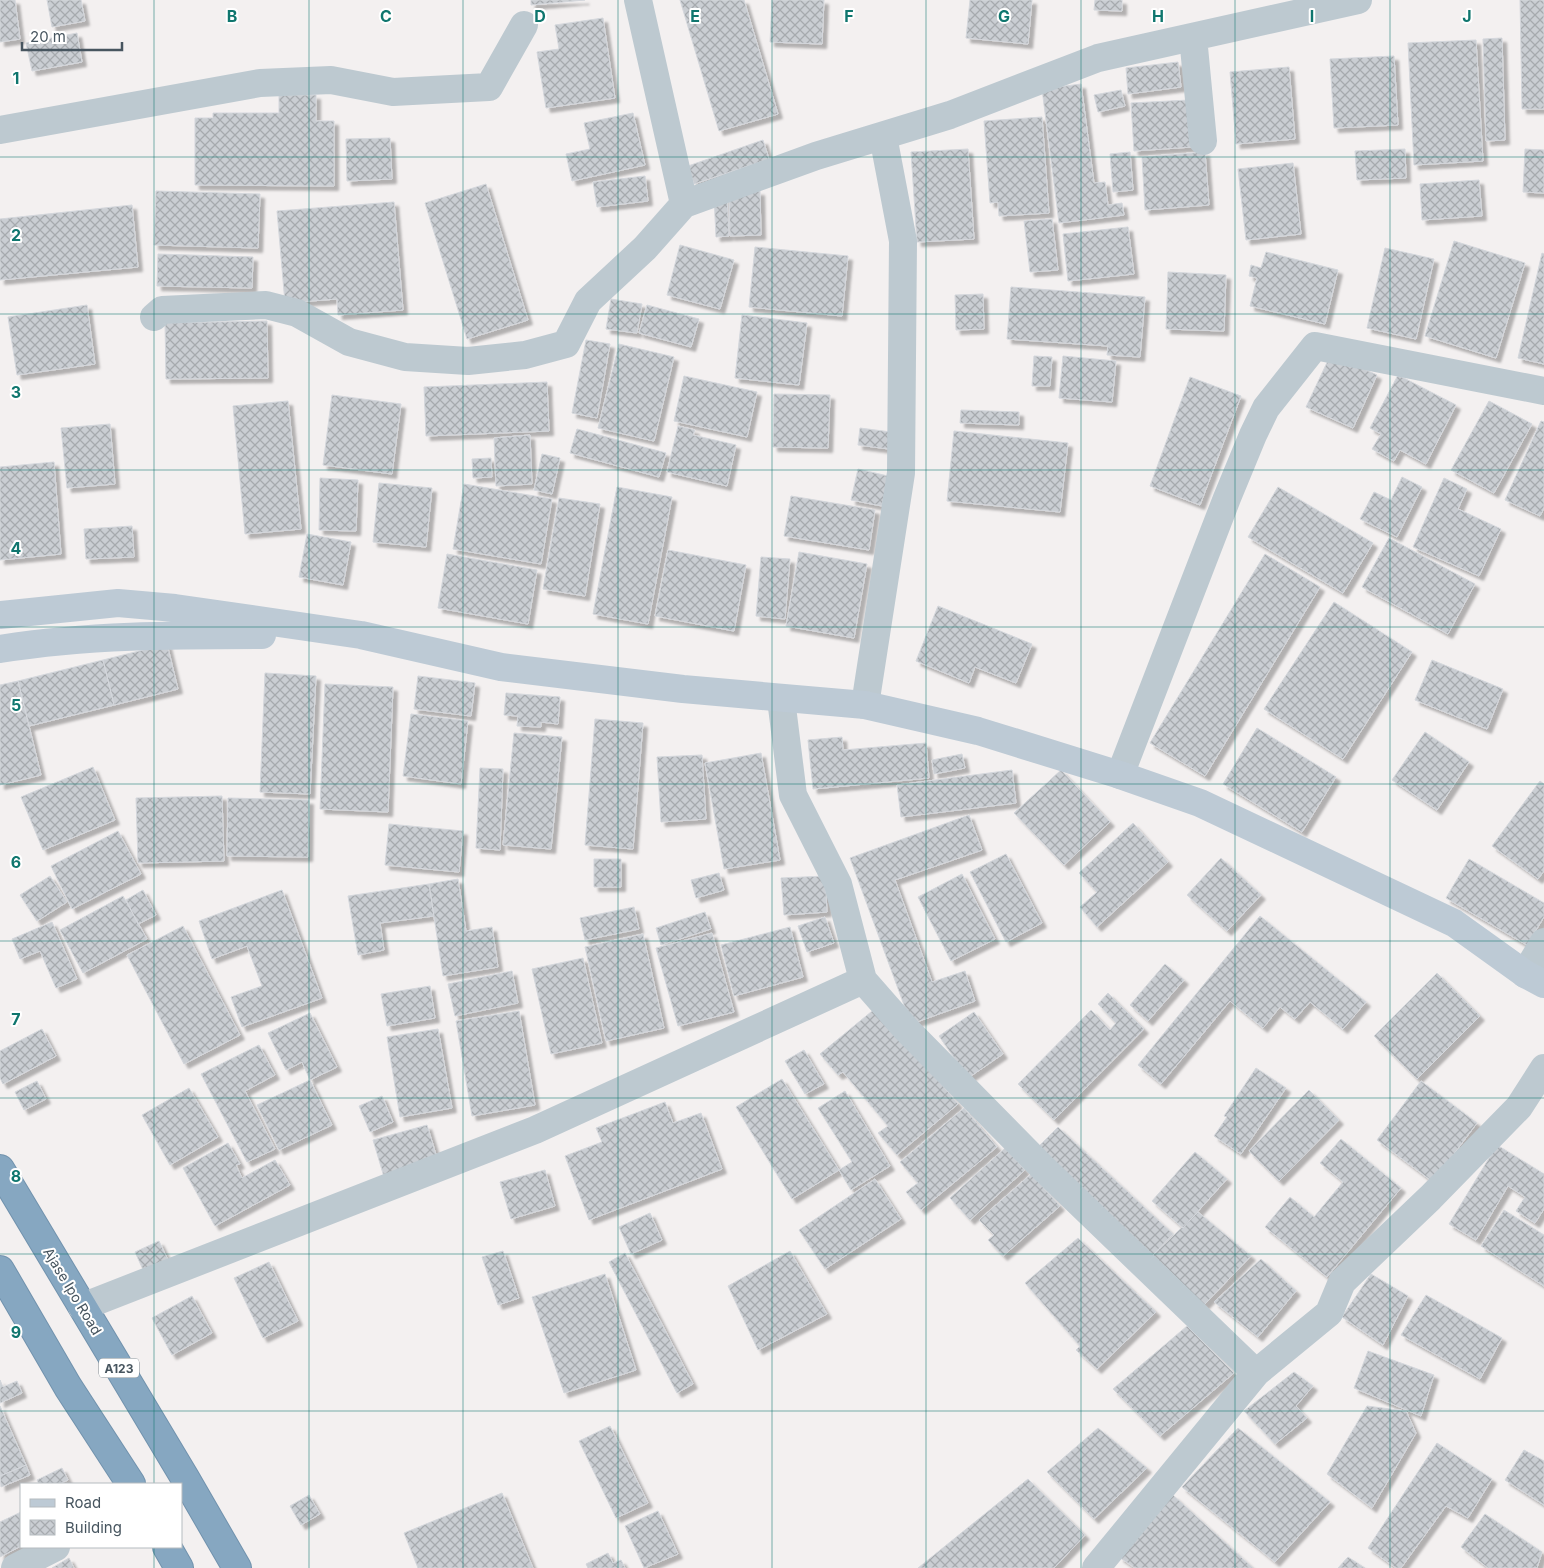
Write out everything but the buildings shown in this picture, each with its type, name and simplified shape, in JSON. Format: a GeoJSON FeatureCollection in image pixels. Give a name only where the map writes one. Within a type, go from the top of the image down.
{"type":"FeatureCollection","features":[{"type":"Feature","properties":{"kind":"highway","name":"Ajase Ipo Road"},"geometry":{"type":"LineString","coordinates":[[0,1169],[237,1568]]}},
{"type":"Feature","properties":{"kind":"highway"},"geometry":{"type":"LineString","coordinates":[[0,1270],[68,1387],[130,1483]]}},
{"type":"Feature","properties":{"kind":"highway"},"geometry":{"type":"LineString","coordinates":[[168,1548],[179,1568]]}},
{"type":"Feature","properties":{"kind":"street"},"geometry":{"type":"LineString","coordinates":[[638,0],[684,204]]}},
{"type":"Feature","properties":{"kind":"street"},"geometry":{"type":"LineString","coordinates":[[154,316],[162,310],[266,305],[297,313],[349,342],[405,357],[468,361],[525,355],[566,344],[588,301],[645,248],[684,204],[816,156],[950,115],[1098,58],[1358,0]]}},
{"type":"Feature","properties":{"kind":"street"},"geometry":{"type":"LineString","coordinates":[[0,130],[260,83],[331,80],[393,92],[489,87],[524,25]]}},
{"type":"Feature","properties":{"kind":"street"},"geometry":{"type":"LineString","coordinates":[[1193,37],[1203,141]]}},
{"type":"Feature","properties":{"kind":"street"},"geometry":{"type":"LineString","coordinates":[[865,705],[902,474],[902,241],[883,136]]}},
{"type":"Feature","properties":{"kind":"street"},"geometry":{"type":"LineString","coordinates":[[1120,775],[1253,436],[1266,408],[1315,346],[1544,391]]}},
{"type":"Feature","properties":{"kind":"street"},"geometry":{"type":"LineString","coordinates":[[0,615],[118,603],[175,608],[361,635],[501,667],[683,689],[865,705],[978,731],[1120,775],[1200,803],[1454,923],[1534,979],[1544,942]]}},
{"type":"Feature","properties":{"kind":"street"},"geometry":{"type":"LineString","coordinates":[[0,649],[24,645],[143,635],[361,635]]}},
{"type":"Feature","properties":{"kind":"street"},"geometry":{"type":"LineString","coordinates":[[781,699],[793,794],[838,884],[862,980],[906,1029],[1042,1167],[1256,1373]]}},
{"type":"Feature","properties":{"kind":"street"},"geometry":{"type":"LineString","coordinates":[[82,1307],[535,1130],[862,980]]}},
{"type":"Feature","properties":{"kind":"street"},"geometry":{"type":"LineString","coordinates":[[1096,1568],[1256,1373],[1329,1313],[1342,1282],[1430,1198],[1519,1107],[1544,1068]]}},
{"type":"Feature","properties":{"kind":"street"},"geometry":{"type":"LineString","coordinates":[[15,1568],[54,1548]]}}]}
